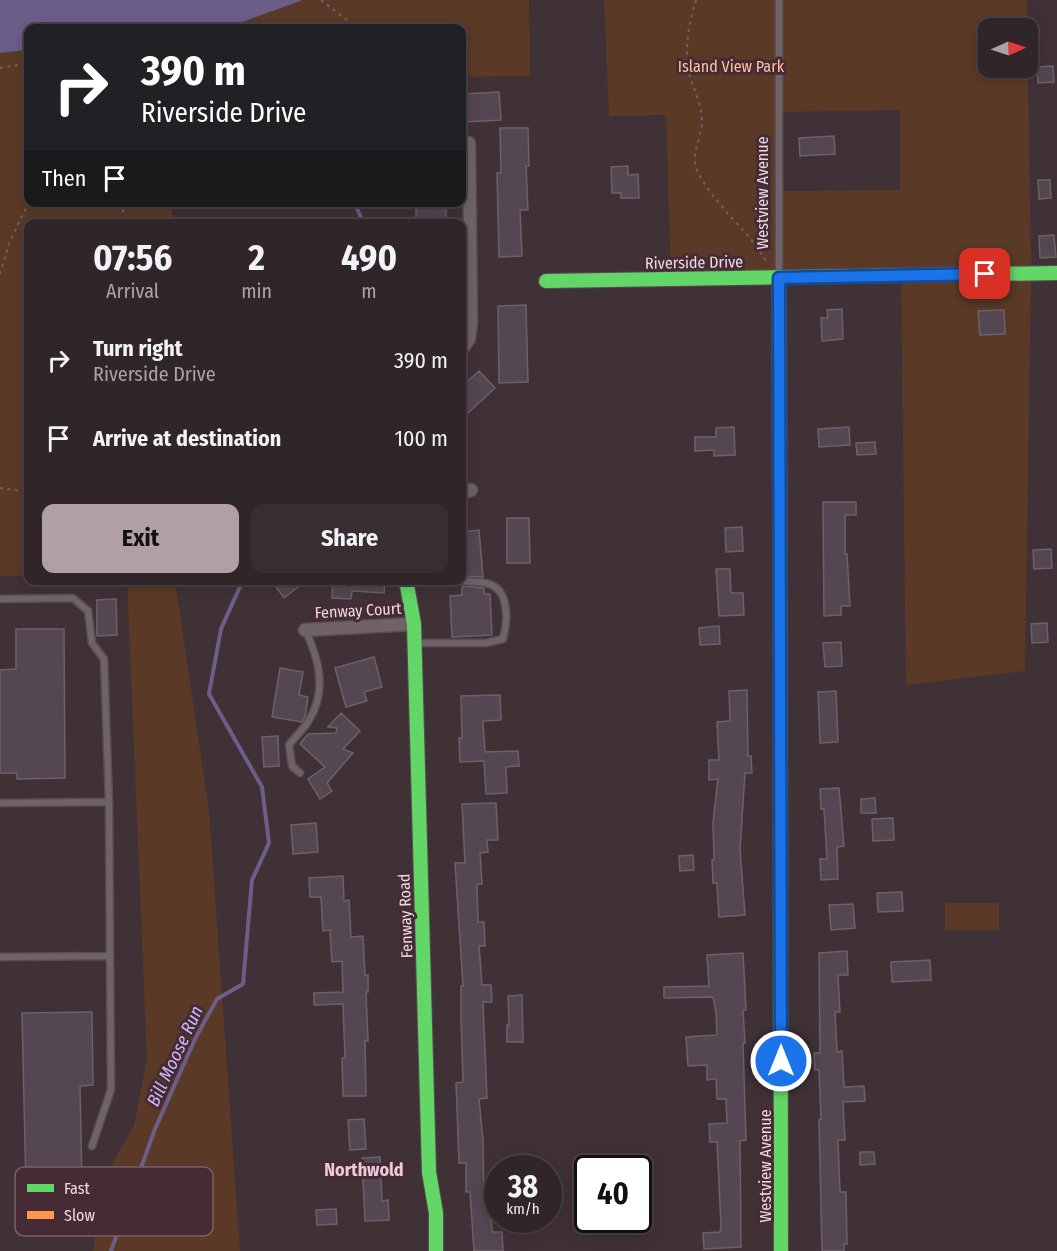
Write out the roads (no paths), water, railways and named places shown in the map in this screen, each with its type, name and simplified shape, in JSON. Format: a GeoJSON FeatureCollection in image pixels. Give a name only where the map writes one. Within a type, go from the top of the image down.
{"type":"FeatureCollection","features":[{"type":"Feature","properties":{"kind":"street"},"geometry":{"type":"LineString","coordinates":[[466,343],[469,339],[471,323],[469,142]]}},
{"type":"Feature","properties":{"kind":"street","name":"Riverside Drive"},"geometry":{"type":"LineString","coordinates":[[546,280],[1057,273]]}},
{"type":"Feature","properties":{"kind":"street","name":"Westview Avenue"},"geometry":{"type":"LineString","coordinates":[[779,278],[781,1251]]}},
{"type":"Feature","properties":{"kind":"street","name":"Fenway Road"},"geometry":{"type":"LineString","coordinates":[[407,585],[414,624],[429,1172],[436,1213],[436,1251]]}},
{"type":"Feature","properties":{"kind":"street","name":"Fenway Court"},"geometry":{"type":"LineString","coordinates":[[305,630],[414,624]]}},
{"type":"Feature","properties":{"kind":"lane","name":"Westview Avenue"},"geometry":{"type":"LineString","coordinates":[[779,0],[779,278]]}},
{"type":"Feature","properties":{"kind":"lane"},"geometry":{"type":"LineString","coordinates":[[414,643],[486,643],[503,639],[507,622],[506,606],[499,591],[487,583],[466,581]]}},
{"type":"Feature","properties":{"kind":"lane"},"geometry":{"type":"LineString","coordinates":[[0,599],[74,598],[88,611],[92,644],[104,659],[109,802],[111,1090],[92,1146]]}},
{"type":"Feature","properties":{"kind":"lane"},"geometry":{"type":"LineString","coordinates":[[300,773],[292,766],[288,745],[309,721],[318,700],[319,679],[317,653],[305,630]]}},
{"type":"Feature","properties":{"kind":"lane"},"geometry":{"type":"LineString","coordinates":[[0,803],[109,802]]}},
{"type":"Feature","properties":{"kind":"lane"},"geometry":{"type":"LineString","coordinates":[[0,957],[110,956]]}},
{"type":"Feature","properties":{"kind":"waterway","name":"Bill Moose Run"},"geometry":{"type":"LineString","coordinates":[[356,207],[362,219]]}},
{"type":"Feature","properties":{"kind":"waterway","name":"Bill Moose Run"},"geometry":{"type":"LineString","coordinates":[[141,1167],[155,1129],[195,1039],[217,999],[243,984],[252,880],[269,843],[262,787],[209,694],[221,629],[241,585]]}},
{"type":"Feature","properties":{"kind":"waterway","name":"Bill Moose Run"},"geometry":{"type":"LineString","coordinates":[[111,1251],[116,1236]]}},
{"type":"Feature","properties":{"kind":"district","name":"Northwold"},"geometry":{"type":"Point","coordinates":[364,1170]}},
{"type":"Feature","properties":{"kind":"park label","name":"Island View Park"},"geometry":{"type":"Point","coordinates":[731,66]}}]}
